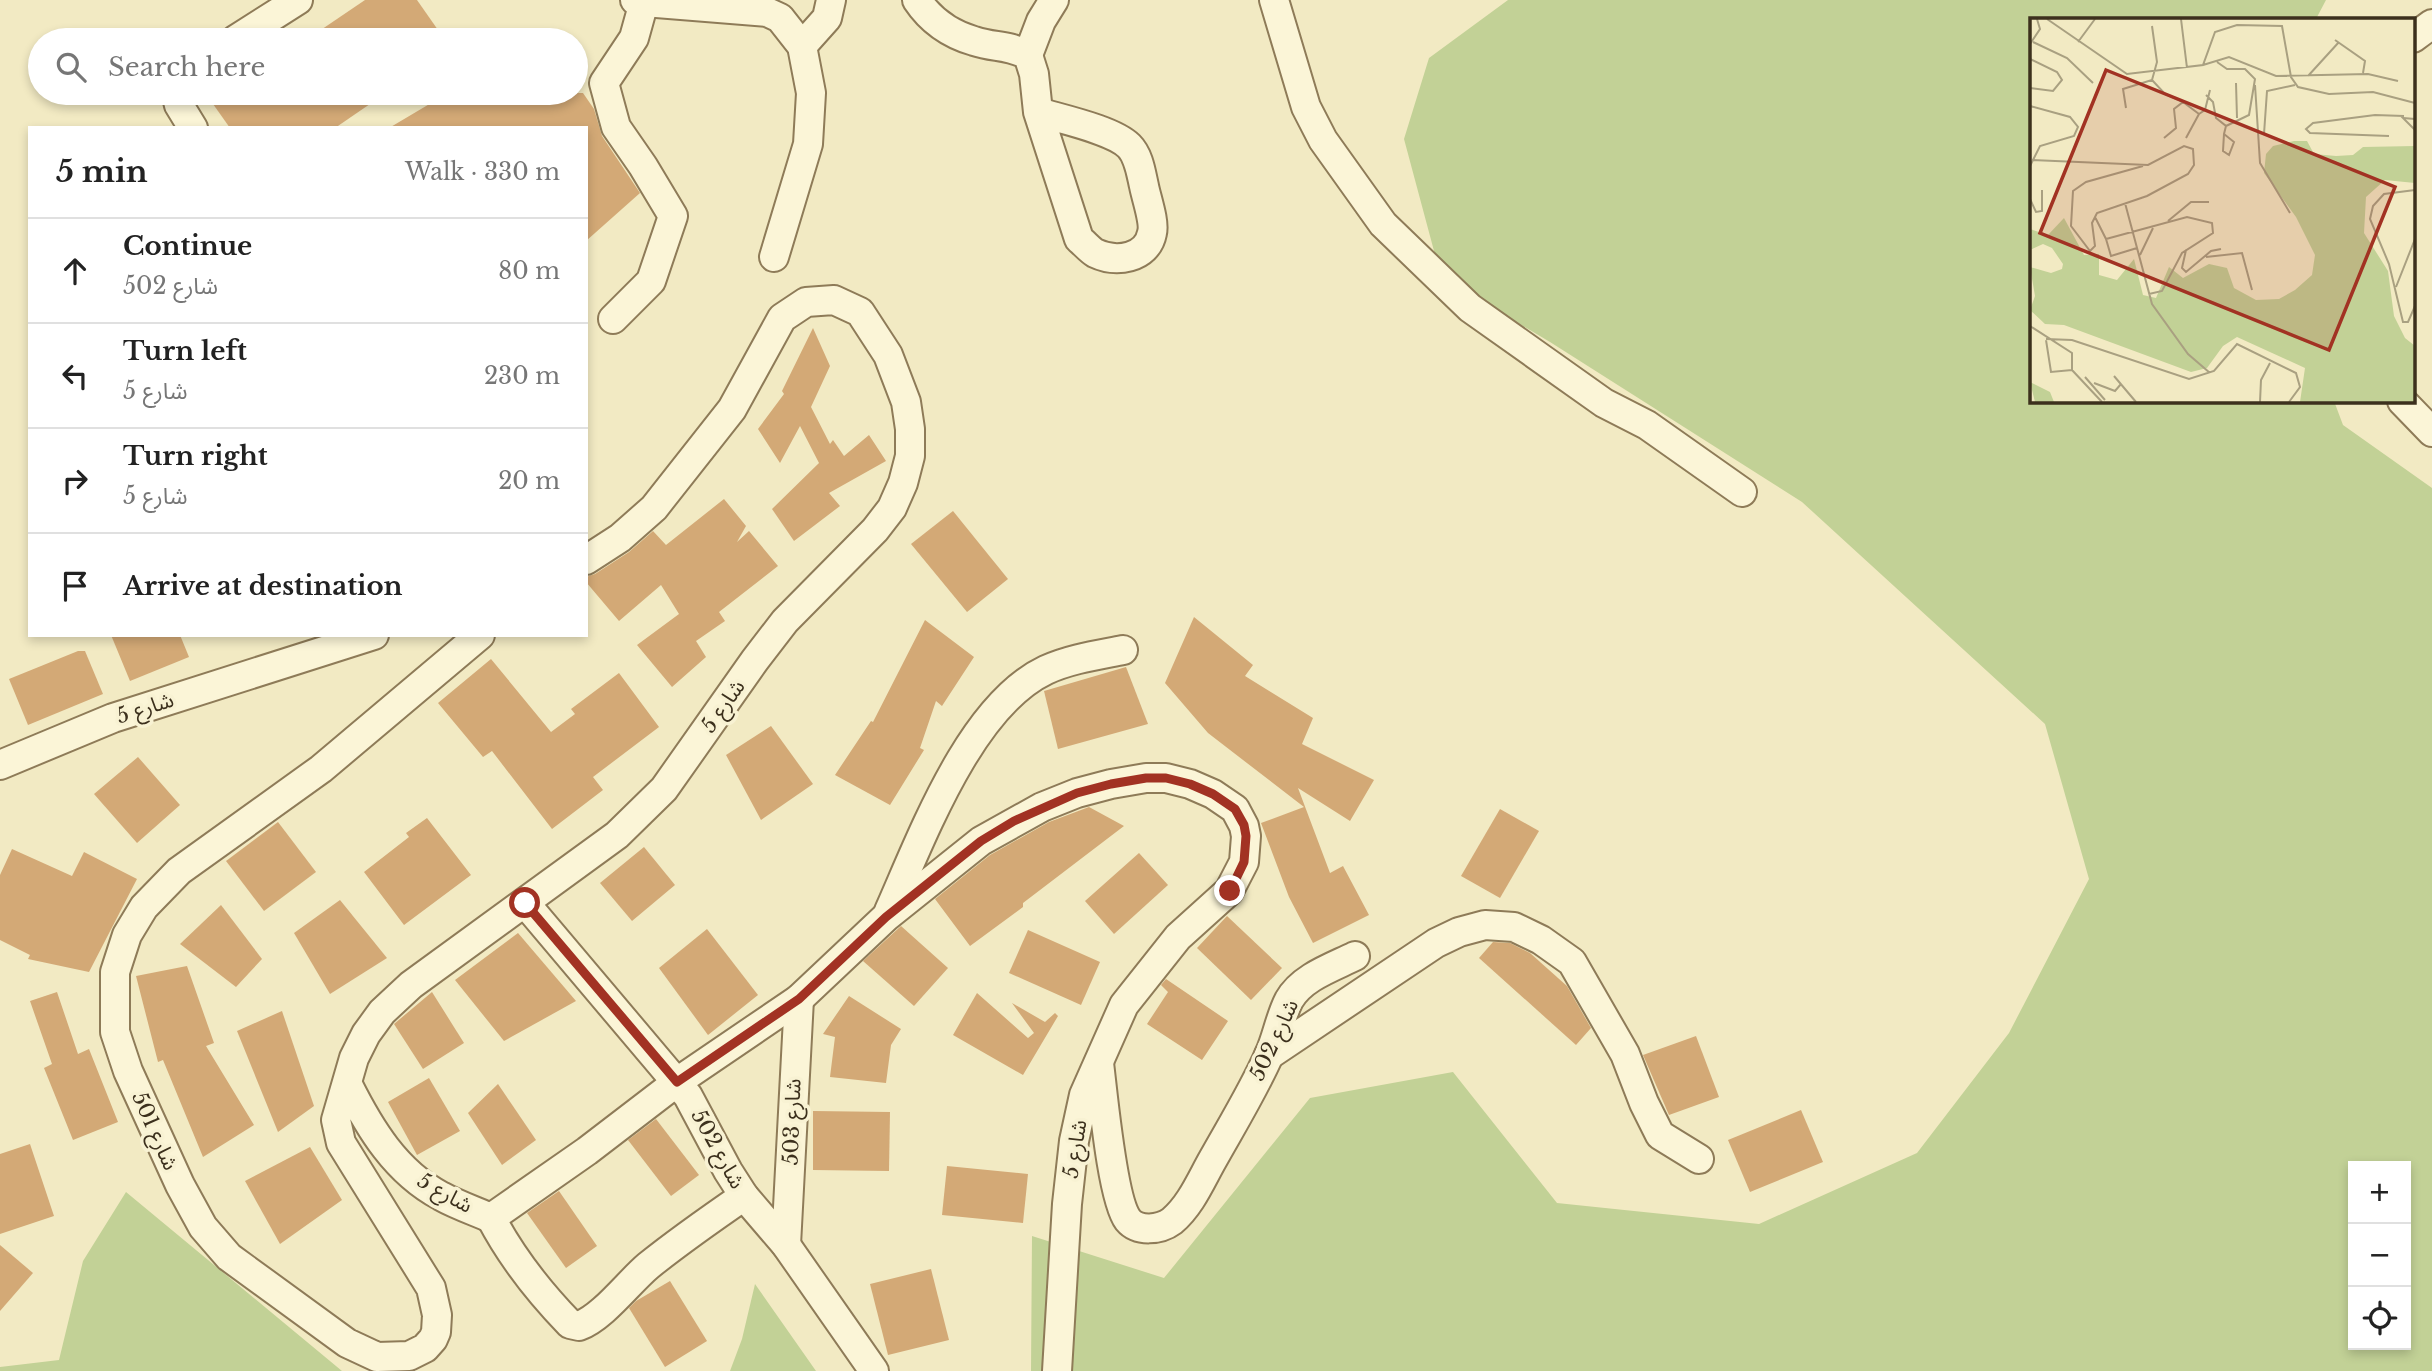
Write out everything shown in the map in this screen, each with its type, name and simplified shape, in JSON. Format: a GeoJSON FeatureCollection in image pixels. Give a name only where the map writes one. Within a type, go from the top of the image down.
{"type":"FeatureCollection","features":[{"type":"Feature","properties":{"kind":"street"},"geometry":{"type":"LineString","coordinates":[[254,28],[299,0]]}},
{"type":"Feature","properties":{"kind":"street"},"geometry":{"type":"LineString","coordinates":[[802,46],[827,18],[831,0]]}},
{"type":"Feature","properties":{"kind":"street"},"geometry":{"type":"LineString","coordinates":[[917,0],[937,25],[975,41],[1012,47],[1028,55]]}},
{"type":"Feature","properties":{"kind":"street"},"geometry":{"type":"LineString","coordinates":[[1038,113],[1121,139],[1131,147],[1140,166],[1153,231],[1147,246],[1134,256],[1117,259],[1095,253],[1079,239],[1038,113],[1034,74],[1028,55],[1041,21],[1054,0]]}},
{"type":"Feature","properties":{"kind":"street"},"geometry":{"type":"LineString","coordinates":[[1274,0],[1306,107],[1323,140],[1383,224],[1470,308],[1604,403],[1647,425],[1742,492]]}},
{"type":"Feature","properties":{"kind":"street"},"geometry":{"type":"LineString","coordinates":[[613,319],[651,281],[673,216],[616,127],[604,82],[634,38],[639,1],[767,12],[780,18],[802,46],[811,93],[807,144],[774,257]]}},
{"type":"Feature","properties":{"kind":"street"},"geometry":{"type":"LineString","coordinates":[[2414,36],[2432,24]]}},
{"type":"Feature","properties":{"kind":"street"},"geometry":{"type":"LineString","coordinates":[[178,105],[192,126]]}},
{"type":"Feature","properties":{"kind":"street","name":"شارع 5"},"geometry":{"type":"LineString","coordinates":[[588,559],[620,538],[654,508],[732,409],[782,318],[806,302],[834,300],[860,312],[888,355],[906,402],[910,456],[903,483],[892,508],[875,530],[785,621],[664,789],[617,835],[398,996],[366,1034],[354,1058],[348,1085],[372,1129],[398,1164],[424,1186],[442,1197],[491,1218],[587,1151],[677,1082],[799,999],[886,917],[981,841],[1014,821],[1077,793],[1146,778],[1166,778],[1190,784],[1213,794],[1235,809],[1244,825],[1246,836],[1244,862],[1230,891],[1178,937],[1124,1005],[1084,1096],[1074,1141],[1063,1252],[1057,1371]]}},
{"type":"Feature","properties":{"kind":"street"},"geometry":{"type":"LineString","coordinates":[[2403,402],[2432,432]]}},
{"type":"Feature","properties":{"kind":"street","name":"شارع 5"},"geometry":{"type":"LineString","coordinates":[[0,765],[113,718],[368,637]]}},
{"type":"Feature","properties":{"kind":"street","name":"شارع 501"},"geometry":{"type":"LineString","coordinates":[[348,1085],[336,1121],[341,1143],[430,1288],[436,1305],[437,1324],[432,1339],[425,1348],[409,1356],[377,1357],[347,1343],[244,1269],[203,1227],[180,1185],[128,1071],[115,1032],[115,972],[127,935],[144,907],[179,871],[321,769],[478,637]]}},
{"type":"Feature","properties":{"kind":"street"},"geometry":{"type":"LineString","coordinates":[[886,917],[952,776],[999,706],[1016,689],[1045,670],[1124,650]]}},
{"type":"Feature","properties":{"kind":"street","name":"شارع 502"},"geometry":{"type":"LineString","coordinates":[[525,903],[677,1082],[698,1113],[744,1196],[786,1245],[874,1371]]}},
{"type":"Feature","properties":{"kind":"street"},"geometry":{"type":"LineString","coordinates":[[1269,1055],[1436,943],[1459,932],[1485,925],[1514,927],[1541,940],[1573,962],[1625,1054],[1660,1135],[1699,1159]]}},
{"type":"Feature","properties":{"kind":"street","name":"شارع 502"},"geometry":{"type":"LineString","coordinates":[[1099,1063],[1122,1208],[1127,1219],[1134,1225],[1155,1228],[1174,1219],[1187,1204],[1269,1055],[1290,999],[1304,983],[1355,956]]}},
{"type":"Feature","properties":{"kind":"street","name":"شارع 503"},"geometry":{"type":"LineString","coordinates":[[786,1245],[799,999]]}},
{"type":"Feature","properties":{"kind":"street"},"geometry":{"type":"LineString","coordinates":[[491,1218],[508,1249],[533,1283],[570,1324],[579,1326],[689,1234],[744,1196]]}},
{"type":"Feature","properties":{"kind":"green space"},"geometry":{"type":"Polygon","coordinates":[[[1508,0],[2326,0],[2317,18],[2030,18],[2030,402],[2334,402],[2343,425],[2432,488],[2432,1371],[1031,1371],[1032,1236],[1164,1278],[1310,1098],[1453,1072],[1557,1203],[1759,1224],[1917,1153],[2009,1033],[2089,879],[2045,724],[1802,502],[1550,342],[1441,277],[1404,139],[1429,58],[1508,0]]]}},
{"type":"Feature","properties":{"kind":"green space"},"geometry":{"type":"Polygon","coordinates":[[[126,1192],[342,1371],[0,1371],[0,1367],[59,1360],[83,1261],[126,1192]]]}},
{"type":"Feature","properties":{"kind":"green space"},"geometry":{"type":"Polygon","coordinates":[[[755,1284],[816,1371],[730,1371],[742,1339],[755,1284]]]}},
{"type":"Feature","properties":{"kind":"building"},"geometry":{"type":"Polygon","coordinates":[[[365,0],[417,0],[437,28],[324,28],[365,0]]]}},
{"type":"Feature","properties":{"kind":"building"},"geometry":{"type":"Polygon","coordinates":[[[588,100],[594,109],[602,136],[640,193],[588,239],[588,126],[392,126],[428,105],[588,105],[588,100]]]}},
{"type":"Feature","properties":{"kind":"building"},"geometry":{"type":"Polygon","coordinates":[[[214,105],[369,105],[338,126],[229,126],[214,105]]]}},
{"type":"Feature","properties":{"kind":"building"},"geometry":{"type":"Polygon","coordinates":[[[813,328],[830,366],[811,407],[830,444],[833,440],[844,456],[869,435],[886,461],[829,493],[840,506],[794,541],[772,509],[819,463],[800,426],[780,463],[758,429],[784,394],[782,391],[813,328]]]}},
{"type":"Feature","properties":{"kind":"building"},"geometry":{"type":"Polygon","coordinates":[[[724,499],[746,526],[737,542],[749,531],[778,566],[719,612],[725,621],[696,641],[706,657],[672,687],[637,645],[679,614],[661,585],[619,621],[588,584],[588,576],[629,552],[653,531],[666,545],[724,499]]]}},
{"type":"Feature","properties":{"kind":"building"},"geometry":{"type":"Polygon","coordinates":[[[953,511],[1008,579],[967,612],[911,544],[953,511]]]}},
{"type":"Feature","properties":{"kind":"building"},"geometry":{"type":"Polygon","coordinates":[[[1194,617],[1253,665],[1245,676],[1313,718],[1302,744],[1374,780],[1350,821],[1298,788],[1330,873],[1343,866],[1369,915],[1313,943],[1289,897],[1261,823],[1304,807],[1208,733],[1165,683],[1194,617]]]}},
{"type":"Feature","properties":{"kind":"building"},"geometry":{"type":"Polygon","coordinates":[[[925,620],[974,657],[942,706],[936,701],[920,748],[924,750],[890,805],[835,775],[871,721],[873,722],[925,620]]]}},
{"type":"Feature","properties":{"kind":"building"},"geometry":{"type":"Polygon","coordinates":[[[112,637],[181,637],[189,657],[130,681],[112,637]]]}},
{"type":"Feature","properties":{"kind":"building"},"geometry":{"type":"Polygon","coordinates":[[[78,651],[85,651],[103,694],[28,725],[9,679],[78,651]]]}},
{"type":"Feature","properties":{"kind":"building"},"geometry":{"type":"Polygon","coordinates":[[[491,659],[551,732],[575,714],[571,709],[619,673],[659,727],[593,777],[603,790],[552,829],[492,751],[483,757],[438,703],[491,659]]]}},
{"type":"Feature","properties":{"kind":"building"},"geometry":{"type":"Polygon","coordinates":[[[1126,667],[1148,724],[1058,749],[1044,691],[1126,667]]]}},
{"type":"Feature","properties":{"kind":"building"},"geometry":{"type":"Polygon","coordinates":[[[771,726],[813,784],[761,820],[726,755],[771,726]]]}},
{"type":"Feature","properties":{"kind":"building"},"geometry":{"type":"Polygon","coordinates":[[[138,757],[180,805],[137,843],[94,794],[138,757]]]}},
{"type":"Feature","properties":{"kind":"building"},"geometry":{"type":"Polygon","coordinates":[[[1089,807],[1124,826],[970,946],[935,899],[990,855],[1049,822],[1089,807]]]}},
{"type":"Feature","properties":{"kind":"building"},"geometry":{"type":"Polygon","coordinates":[[[1500,809],[1539,831],[1500,898],[1461,876],[1500,809]]]}},
{"type":"Feature","properties":{"kind":"building"},"geometry":{"type":"Polygon","coordinates":[[[427,818],[471,875],[404,925],[364,872],[409,837],[406,833],[427,818]]]}},
{"type":"Feature","properties":{"kind":"building"},"geometry":{"type":"Polygon","coordinates":[[[278,822],[316,872],[264,911],[226,861],[278,822]]]}},
{"type":"Feature","properties":{"kind":"building"},"geometry":{"type":"Polygon","coordinates":[[[644,847],[675,885],[632,921],[600,883],[644,847]]]}},
{"type":"Feature","properties":{"kind":"building"},"geometry":{"type":"Polygon","coordinates":[[[12,849],[72,876],[84,852],[137,879],[89,972],[28,959],[30,955],[0,940],[0,875],[12,849]]]}},
{"type":"Feature","properties":{"kind":"building"},"geometry":{"type":"Polygon","coordinates":[[[1139,853],[1168,885],[1114,934],[1085,901],[1139,853]]]}},
{"type":"Feature","properties":{"kind":"building"},"geometry":{"type":"Polygon","coordinates":[[[340,900],[387,958],[330,994],[294,933],[340,900]]]}},
{"type":"Feature","properties":{"kind":"building"},"geometry":{"type":"Polygon","coordinates":[[[221,905],[262,959],[236,987],[180,944],[221,905]]]}},
{"type":"Feature","properties":{"kind":"building"},"geometry":{"type":"Polygon","coordinates":[[[1227,916],[1282,968],[1251,1000],[1197,948],[1227,916]]]}},
{"type":"Feature","properties":{"kind":"building"},"geometry":{"type":"Polygon","coordinates":[[[901,926],[948,968],[914,1006],[863,961],[901,926]]]}},
{"type":"Feature","properties":{"kind":"building"},"geometry":{"type":"Polygon","coordinates":[[[707,929],[758,995],[708,1035],[659,968],[707,929]]]}},
{"type":"Feature","properties":{"kind":"building"},"geometry":{"type":"Polygon","coordinates":[[[1028,930],[1100,962],[1081,1005],[1009,973],[1028,930]]]}},
{"type":"Feature","properties":{"kind":"building"},"geometry":{"type":"Polygon","coordinates":[[[518,933],[576,1001],[504,1041],[455,980],[518,933]]]}},
{"type":"Feature","properties":{"kind":"building"},"geometry":{"type":"Polygon","coordinates":[[[1493,942],[1510,943],[1530,953],[1567,986],[1591,1028],[1576,1045],[1479,958],[1493,942]]]}},
{"type":"Feature","properties":{"kind":"building"},"geometry":{"type":"Polygon","coordinates":[[[187,966],[214,1043],[206,1046],[254,1125],[203,1157],[163,1060],[158,1062],[136,976],[187,966]]]}},
{"type":"Feature","properties":{"kind":"building"},"geometry":{"type":"Polygon","coordinates":[[[1166,979],[1228,1021],[1202,1060],[1147,1024],[1168,992],[1161,985],[1166,979]]]}},
{"type":"Feature","properties":{"kind":"building"},"geometry":{"type":"Polygon","coordinates":[[[57,992],[78,1054],[89,1049],[118,1122],[73,1140],[44,1068],[52,1064],[30,1001],[57,992]]]}},
{"type":"Feature","properties":{"kind":"building"},"geometry":{"type":"Polygon","coordinates":[[[432,992],[464,1043],[423,1069],[394,1024],[432,992]]]}},
{"type":"Feature","properties":{"kind":"building"},"geometry":{"type":"Polygon","coordinates":[[[977,993],[1028,1038],[1034,1033],[1012,1003],[1045,1022],[1055,1013],[1058,1016],[1023,1075],[953,1035],[977,993]]]}},
{"type":"Feature","properties":{"kind":"building"},"geometry":{"type":"Polygon","coordinates":[[[849,996],[901,1029],[891,1045],[886,1083],[830,1077],[835,1037],[823,1034],[849,996]]]}},
{"type":"Feature","properties":{"kind":"building"},"geometry":{"type":"Polygon","coordinates":[[[282,1011],[314,1106],[278,1132],[237,1031],[282,1011]]]}},
{"type":"Feature","properties":{"kind":"building"},"geometry":{"type":"Polygon","coordinates":[[[1696,1036],[1719,1097],[1669,1115],[1643,1055],[1696,1036]]]}},
{"type":"Feature","properties":{"kind":"building"},"geometry":{"type":"Polygon","coordinates":[[[429,1078],[460,1131],[417,1155],[388,1102],[429,1078]]]}},
{"type":"Feature","properties":{"kind":"building"},"geometry":{"type":"Polygon","coordinates":[[[498,1084],[536,1140],[502,1165],[468,1113],[498,1084]]]}},
{"type":"Feature","properties":{"kind":"building"},"geometry":{"type":"Polygon","coordinates":[[[1801,1110],[1823,1162],[1750,1192],[1728,1140],[1801,1110]]]}},
{"type":"Feature","properties":{"kind":"building"},"geometry":{"type":"Polygon","coordinates":[[[813,1111],[890,1112],[889,1171],[813,1170],[813,1111]]]}},
{"type":"Feature","properties":{"kind":"building"},"geometry":{"type":"Polygon","coordinates":[[[656,1119],[699,1175],[671,1196],[628,1140],[656,1119]]]}},
{"type":"Feature","properties":{"kind":"building"},"geometry":{"type":"Polygon","coordinates":[[[30,1144],[54,1216],[0,1234],[0,1154],[30,1144]]]}},
{"type":"Feature","properties":{"kind":"building"},"geometry":{"type":"Polygon","coordinates":[[[310,1147],[342,1200],[280,1244],[245,1181],[310,1147]]]}},
{"type":"Feature","properties":{"kind":"building"},"geometry":{"type":"Polygon","coordinates":[[[947,1166],[1028,1174],[1023,1223],[942,1215],[947,1166]]]}},
{"type":"Feature","properties":{"kind":"building"},"geometry":{"type":"Polygon","coordinates":[[[559,1191],[597,1246],[566,1268],[527,1213],[559,1191]]]}},
{"type":"Feature","properties":{"kind":"building"},"geometry":{"type":"Polygon","coordinates":[[[0,1245],[33,1273],[0,1311],[0,1245]]]}},
{"type":"Feature","properties":{"kind":"building"},"geometry":{"type":"Polygon","coordinates":[[[931,1269],[949,1340],[888,1355],[870,1284],[931,1269]]]}},
{"type":"Feature","properties":{"kind":"building"},"geometry":{"type":"Polygon","coordinates":[[[670,1281],[707,1341],[665,1367],[629,1308],[670,1281]]]}},
{"type":"Feature","properties":{"kind":"route"},"geometry":{"type":"LineString","coordinates":[[525,903],[677,1082],[799,999],[886,917],[981,841],[1014,821],[1077,793],[1146,778],[1166,778],[1213,794],[1235,809],[1244,825],[1246,836],[1244,862],[1230,891]]}}]}
